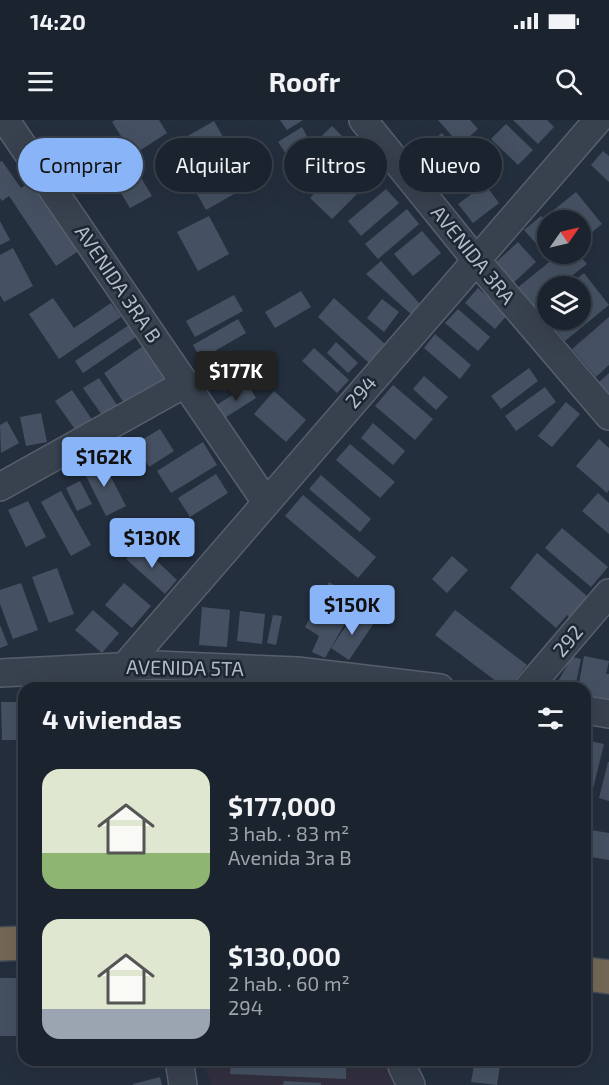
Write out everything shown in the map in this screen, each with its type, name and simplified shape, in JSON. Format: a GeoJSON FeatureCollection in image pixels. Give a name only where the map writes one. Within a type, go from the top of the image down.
{"type":"FeatureCollection","features":[{"type":"Feature","properties":{"kind":"highway"},"geometry":{"type":"LineString","coordinates":[[0,944],[18,943]]}},
{"type":"Feature","properties":{"kind":"highway"},"geometry":{"type":"LineString","coordinates":[[591,975],[609,977]]}},
{"type":"Feature","properties":{"kind":"street","name":"AVENIDA 3RA"},"geometry":{"type":"LineString","coordinates":[[363,120],[476,260],[609,416]]}},
{"type":"Feature","properties":{"kind":"street","name":"294"},"geometry":{"type":"LineString","coordinates":[[125,666],[598,120]]}},
{"type":"Feature","properties":{"kind":"street","name":"AVENIDA 3RA B"},"geometry":{"type":"LineString","coordinates":[[11,126],[266,501]]}},
{"type":"Feature","properties":{"kind":"street"},"geometry":{"type":"LineString","coordinates":[[0,488],[186,383]]}},
{"type":"Feature","properties":{"kind":"street","name":"292"},"geometry":{"type":"LineString","coordinates":[[533,682],[609,593]]}},
{"type":"Feature","properties":{"kind":"street","name":"AVENIDA 5TA"},"geometry":{"type":"LineString","coordinates":[[0,673],[125,666],[156,677],[297,671],[390,682]]}},
{"type":"Feature","properties":{"kind":"street"},"geometry":{"type":"LineString","coordinates":[[591,711],[609,714]]}},
{"type":"Feature","properties":{"kind":"street"},"geometry":{"type":"LineString","coordinates":[[180,1066],[183,1085]]}},
{"type":"Feature","properties":{"kind":"street"},"geometry":{"type":"LineString","coordinates":[[402,1066],[411,1085]]}},
{"type":"Feature","properties":{"kind":"shaded area"},"geometry":{"type":"Polygon","coordinates":[[[203,1066],[396,1066],[407,1085],[212,1085],[203,1066]]]}},
{"type":"Feature","properties":{"kind":"building"},"geometry":{"type":"Polygon","coordinates":[[[115,120],[159,120],[167,133],[155,138],[155,141],[143,149],[143,138],[122,138],[112,122],[115,120]]]}},
{"type":"Feature","properties":{"kind":"building"},"geometry":{"type":"Polygon","coordinates":[[[280,120],[303,120],[287,130],[280,120]]]}},
{"type":"Feature","properties":{"kind":"building"},"geometry":{"type":"Polygon","coordinates":[[[438,120],[470,120],[478,129],[468,138],[454,138],[438,120]]]}},
{"type":"Feature","properties":{"kind":"building"},"geometry":{"type":"Polygon","coordinates":[[[513,120],[547,120],[554,127],[538,144],[513,120]]]}},
{"type":"Feature","properties":{"kind":"building"},"geometry":{"type":"Polygon","coordinates":[[[214,121],[224,138],[184,138],[214,121]]]}},
{"type":"Feature","properties":{"kind":"building"},"geometry":{"type":"Polygon","coordinates":[[[506,124],[533,150],[518,165],[502,150],[502,138],[492,138],[506,124]]]}},
{"type":"Feature","properties":{"kind":"building"},"geometry":{"type":"Polygon","coordinates":[[[332,126],[344,138],[320,138],[332,126]]]}},
{"type":"Feature","properties":{"kind":"building"},"geometry":{"type":"Polygon","coordinates":[[[302,127],[308,138],[284,138],[302,127]]]}},
{"type":"Feature","properties":{"kind":"building"},"geometry":{"type":"Polygon","coordinates":[[[442,133],[446,138],[436,138],[442,133]]]}},
{"type":"Feature","properties":{"kind":"building"},"geometry":{"type":"Polygon","coordinates":[[[284,138],[284,151],[278,142],[284,138]]]}},
{"type":"Feature","properties":{"kind":"building"},"geometry":{"type":"Polygon","coordinates":[[[603,151],[609,156],[609,182],[591,165],[603,151]]]}},
{"type":"Feature","properties":{"kind":"building"},"geometry":{"type":"Polygon","coordinates":[[[2,161],[18,184],[18,192],[41,192],[80,250],[56,266],[9,196],[2,201],[0,198],[0,162],[2,161]]]}},
{"type":"Feature","properties":{"kind":"building"},"geometry":{"type":"Polygon","coordinates":[[[143,181],[152,196],[130,208],[120,192],[143,192],[143,181]]]}},
{"type":"Feature","properties":{"kind":"building"},"geometry":{"type":"Polygon","coordinates":[[[387,190],[399,203],[361,236],[348,221],[387,190]]]}},
{"type":"Feature","properties":{"kind":"building"},"geometry":{"type":"Polygon","coordinates":[[[196,192],[238,192],[206,210],[196,192]]]}},
{"type":"Feature","properties":{"kind":"building"},"geometry":{"type":"Polygon","coordinates":[[[316,192],[359,192],[332,219],[310,198],[316,192]]]}},
{"type":"Feature","properties":{"kind":"building"},"geometry":{"type":"Polygon","coordinates":[[[474,192],[491,192],[499,203],[473,223],[458,204],[474,192]]]}},
{"type":"Feature","properties":{"kind":"building"},"geometry":{"type":"Polygon","coordinates":[[[576,192],[591,210],[554,210],[576,192]]]}},
{"type":"Feature","properties":{"kind":"building"},"geometry":{"type":"Polygon","coordinates":[[[407,209],[419,224],[378,259],[365,244],[407,209]]]}},
{"type":"Feature","properties":{"kind":"building"},"geometry":{"type":"Polygon","coordinates":[[[591,210],[602,224],[591,233],[591,210]]]}},
{"type":"Feature","properties":{"kind":"building"},"geometry":{"type":"Polygon","coordinates":[[[209,216],[229,254],[198,271],[177,232],[209,216]]]}},
{"type":"Feature","properties":{"kind":"building"},"geometry":{"type":"Polygon","coordinates":[[[537,219],[537,245],[524,230],[537,219]]]}},
{"type":"Feature","properties":{"kind":"building"},"geometry":{"type":"Polygon","coordinates":[[[0,221],[10,240],[0,245],[0,221]]]}},
{"type":"Feature","properties":{"kind":"building"},"geometry":{"type":"Polygon","coordinates":[[[422,231],[441,253],[413,276],[394,254],[422,231]]]}},
{"type":"Feature","properties":{"kind":"building"},"geometry":{"type":"Polygon","coordinates":[[[518,242],[536,262],[512,284],[494,264],[518,242]]]}},
{"type":"Feature","properties":{"kind":"building"},"geometry":{"type":"Polygon","coordinates":[[[13,248],[33,286],[4,302],[0,295],[0,255],[13,248]]]}},
{"type":"Feature","properties":{"kind":"building"},"geometry":{"type":"Polygon","coordinates":[[[381,261],[421,305],[412,315],[366,274],[381,261]]]}},
{"type":"Feature","properties":{"kind":"building"},"geometry":{"type":"Polygon","coordinates":[[[547,264],[587,264],[572,276],[537,276],[537,305],[533,308],[516,289],[547,264]]]}},
{"type":"Feature","properties":{"kind":"building"},"geometry":{"type":"Polygon","coordinates":[[[591,282],[609,305],[591,320],[591,282]]]}},
{"type":"Feature","properties":{"kind":"building"},"geometry":{"type":"Polygon","coordinates":[[[478,288],[508,314],[495,329],[465,303],[478,288]]]}},
{"type":"Feature","properties":{"kind":"building"},"geometry":{"type":"Polygon","coordinates":[[[301,291],[311,307],[275,328],[265,312],[301,291]]]}},
{"type":"Feature","properties":{"kind":"building"},"geometry":{"type":"Polygon","coordinates":[[[234,295],[243,311],[195,337],[186,321],[234,295]]]}},
{"type":"Feature","properties":{"kind":"building"},"geometry":{"type":"Polygon","coordinates":[[[53,298],[74,328],[111,303],[121,317],[59,359],[29,314],[53,298]]]}},
{"type":"Feature","properties":{"kind":"building"},"geometry":{"type":"Polygon","coordinates":[[[334,298],[385,344],[369,363],[318,317],[334,298]]]}},
{"type":"Feature","properties":{"kind":"building"},"geometry":{"type":"Polygon","coordinates":[[[382,299],[399,312],[384,332],[367,318],[382,299]]]}},
{"type":"Feature","properties":{"kind":"building"},"geometry":{"type":"Polygon","coordinates":[[[458,309],[490,337],[478,351],[445,323],[458,309]]]}},
{"type":"Feature","properties":{"kind":"building"},"geometry":{"type":"Polygon","coordinates":[[[609,317],[609,365],[596,377],[572,349],[609,317]]]}},
{"type":"Feature","properties":{"kind":"building"},"geometry":{"type":"Polygon","coordinates":[[[238,319],[246,333],[201,359],[193,345],[238,319]]]}},
{"type":"Feature","properties":{"kind":"building"},"geometry":{"type":"Polygon","coordinates":[[[129,325],[136,337],[83,373],[75,361],[129,325]]]}},
{"type":"Feature","properties":{"kind":"building"},"geometry":{"type":"Polygon","coordinates":[[[556,330],[578,330],[565,341],[556,330]]]}},
{"type":"Feature","properties":{"kind":"building"},"geometry":{"type":"Polygon","coordinates":[[[435,334],[471,365],[460,379],[424,348],[435,334]]]}},
{"type":"Feature","properties":{"kind":"building"},"geometry":{"type":"Polygon","coordinates":[[[336,342],[358,363],[348,373],[327,353],[336,342]]]}},
{"type":"Feature","properties":{"kind":"building"},"geometry":{"type":"Polygon","coordinates":[[[146,344],[168,378],[126,406],[104,373],[146,344]]]}},
{"type":"Feature","properties":{"kind":"building"},"geometry":{"type":"Polygon","coordinates":[[[314,348],[349,380],[337,393],[302,361],[314,348]]]}},
{"type":"Feature","properties":{"kind":"building"},"geometry":{"type":"Polygon","coordinates":[[[238,358],[249,375],[224,391],[213,373],[238,358]]]}},
{"type":"Feature","properties":{"kind":"building"},"geometry":{"type":"Polygon","coordinates":[[[529,368],[538,381],[501,409],[491,396],[529,368]]]}},
{"type":"Feature","properties":{"kind":"building"},"geometry":{"type":"Polygon","coordinates":[[[609,373],[609,393],[608,394],[598,383],[609,373]]]}},
{"type":"Feature","properties":{"kind":"building"},"geometry":{"type":"Polygon","coordinates":[[[424,376],[448,397],[436,410],[413,389],[424,376]]]}},
{"type":"Feature","properties":{"kind":"building"},"geometry":{"type":"Polygon","coordinates":[[[99,378],[117,405],[102,415],[83,388],[99,378]]]}},
{"type":"Feature","properties":{"kind":"building"},"geometry":{"type":"Polygon","coordinates":[[[248,385],[256,398],[223,419],[215,406],[248,385]]]}},
{"type":"Feature","properties":{"kind":"building"},"geometry":{"type":"Polygon","coordinates":[[[393,385],[433,419],[415,440],[375,406],[393,385]]]}},
{"type":"Feature","properties":{"kind":"building"},"geometry":{"type":"Polygon","coordinates":[[[545,387],[556,402],[516,431],[505,416],[545,387]]]}},
{"type":"Feature","properties":{"kind":"building"},"geometry":{"type":"Polygon","coordinates":[[[72,390],[95,424],[79,435],[55,401],[72,390]]]}},
{"type":"Feature","properties":{"kind":"building"},"geometry":{"type":"Polygon","coordinates":[[[274,391],[306,420],[286,442],[254,414],[274,391]]]}},
{"type":"Feature","properties":{"kind":"building"},"geometry":{"type":"Polygon","coordinates":[[[566,402],[580,414],[552,447],[538,436],[566,402]]]}},
{"type":"Feature","properties":{"kind":"building"},"geometry":{"type":"Polygon","coordinates":[[[41,413],[47,442],[26,446],[20,417],[41,413]]]}},
{"type":"Feature","properties":{"kind":"building"},"geometry":{"type":"Polygon","coordinates":[[[7,421],[19,443],[1,453],[0,425],[7,421]]]}},
{"type":"Feature","properties":{"kind":"building"},"geometry":{"type":"Polygon","coordinates":[[[373,423],[405,451],[393,465],[361,438],[373,423]]]}},
{"type":"Feature","properties":{"kind":"building"},"geometry":{"type":"Polygon","coordinates":[[[160,429],[174,451],[149,467],[135,444],[160,429]]]}},
{"type":"Feature","properties":{"kind":"building"},"geometry":{"type":"Polygon","coordinates":[[[599,439],[609,448],[609,490],[607,493],[576,466],[599,439]]]}},
{"type":"Feature","properties":{"kind":"building"},"geometry":{"type":"Polygon","coordinates":[[[203,442],[217,465],[171,493],[157,471],[203,442]]]}},
{"type":"Feature","properties":{"kind":"building"},"geometry":{"type":"Polygon","coordinates":[[[350,444],[395,482],[380,498],[336,460],[350,444]]]}},
{"type":"Feature","properties":{"kind":"building"},"geometry":{"type":"Polygon","coordinates":[[[102,460],[126,506],[106,516],[83,470],[102,460]]]}},
{"type":"Feature","properties":{"kind":"building"},"geometry":{"type":"Polygon","coordinates":[[[216,474],[228,493],[190,517],[178,498],[216,474]]]}},
{"type":"Feature","properties":{"kind":"building"},"geometry":{"type":"Polygon","coordinates":[[[321,475],[371,519],[360,532],[309,489],[321,475]]]}},
{"type":"Feature","properties":{"kind":"building"},"geometry":{"type":"Polygon","coordinates":[[[80,481],[92,504],[77,511],[66,488],[80,481]]]}},
{"type":"Feature","properties":{"kind":"building"},"geometry":{"type":"Polygon","coordinates":[[[61,491],[91,545],[71,556],[41,502],[61,491]]]}},
{"type":"Feature","properties":{"kind":"building"},"geometry":{"type":"Polygon","coordinates":[[[598,493],[609,503],[609,534],[582,511],[598,493]]]}},
{"type":"Feature","properties":{"kind":"building"},"geometry":{"type":"Polygon","coordinates":[[[303,495],[376,557],[358,578],[285,516],[303,495]]]}},
{"type":"Feature","properties":{"kind":"building"},"geometry":{"type":"Polygon","coordinates":[[[28,501],[46,537],[26,547],[8,510],[28,501]]]}},
{"type":"Feature","properties":{"kind":"building"},"geometry":{"type":"Polygon","coordinates":[[[154,526],[175,547],[165,558],[143,537],[154,526]]]}},
{"type":"Feature","properties":{"kind":"building"},"geometry":{"type":"Polygon","coordinates":[[[562,528],[608,567],[591,587],[545,548],[562,528]]]}},
{"type":"Feature","properties":{"kind":"building"},"geometry":{"type":"Polygon","coordinates":[[[139,544],[177,580],[165,594],[126,559],[139,544]]]}},
{"type":"Feature","properties":{"kind":"building"},"geometry":{"type":"Polygon","coordinates":[[[537,553],[588,597],[570,618],[567,615],[556,628],[510,588],[537,553]]]}},
{"type":"Feature","properties":{"kind":"building"},"geometry":{"type":"Polygon","coordinates":[[[452,556],[468,570],[447,593],[432,579],[452,556]]]}},
{"type":"Feature","properties":{"kind":"building"},"geometry":{"type":"Polygon","coordinates":[[[57,568],[74,614],[49,623],[32,577],[57,568]]]}},
{"type":"Feature","properties":{"kind":"building"},"geometry":{"type":"Polygon","coordinates":[[[329,582],[359,599],[325,658],[312,652],[319,636],[305,627],[329,582]]]}},
{"type":"Feature","properties":{"kind":"building"},"geometry":{"type":"Polygon","coordinates":[[[21,583],[38,630],[13,639],[0,604],[0,590],[21,583]]]}},
{"type":"Feature","properties":{"kind":"building"},"geometry":{"type":"Polygon","coordinates":[[[124,583],[151,606],[132,628],[105,605],[124,583]]]}},
{"type":"Feature","properties":{"kind":"building"},"geometry":{"type":"Polygon","coordinates":[[[202,607],[230,610],[227,647],[199,645],[202,607]]]}},
{"type":"Feature","properties":{"kind":"building"},"geometry":{"type":"Polygon","coordinates":[[[93,610],[119,633],[102,653],[75,630],[93,610]]]}},
{"type":"Feature","properties":{"kind":"building"},"geometry":{"type":"Polygon","coordinates":[[[455,610],[527,665],[514,682],[497,682],[435,635],[455,610]]]}},
{"type":"Feature","properties":{"kind":"building"},"geometry":{"type":"Polygon","coordinates":[[[240,611],[265,614],[262,644],[237,641],[240,611]]]}},
{"type":"Feature","properties":{"kind":"building"},"geometry":{"type":"Polygon","coordinates":[[[356,611],[374,623],[349,660],[331,648],[356,611]]]}},
{"type":"Feature","properties":{"kind":"building"},"geometry":{"type":"Polygon","coordinates":[[[273,615],[282,616],[276,645],[267,643],[273,615]]]}},
{"type":"Feature","properties":{"kind":"building"},"geometry":{"type":"Polygon","coordinates":[[[0,625],[8,645],[0,648],[0,625]]]}},
{"type":"Feature","properties":{"kind":"building"},"geometry":{"type":"Polygon","coordinates":[[[584,656],[609,661],[606,674],[609,674],[609,703],[591,700],[591,682],[579,682],[584,656]]]}},
{"type":"Feature","properties":{"kind":"building"},"geometry":{"type":"Polygon","coordinates":[[[572,657],[581,659],[576,682],[557,682],[572,657]]]}},
{"type":"Feature","properties":{"kind":"building"},"geometry":{"type":"Polygon","coordinates":[[[1,702],[18,702],[18,740],[2,740],[1,702]]]}},
{"type":"Feature","properties":{"kind":"building"},"geometry":{"type":"Polygon","coordinates":[[[591,741],[604,744],[591,797],[591,741]]]}},
{"type":"Feature","properties":{"kind":"building"},"geometry":{"type":"Polygon","coordinates":[[[609,762],[609,801],[599,798],[609,762]]]}},
{"type":"Feature","properties":{"kind":"building"},"geometry":{"type":"Polygon","coordinates":[[[591,830],[609,833],[609,860],[591,857],[591,830]]]}},
{"type":"Feature","properties":{"kind":"building"},"geometry":{"type":"Polygon","coordinates":[[[0,978],[18,978],[18,1036],[0,1036],[0,978]]]}},
{"type":"Feature","properties":{"kind":"building"},"geometry":{"type":"Polygon","coordinates":[[[231,1066],[346,1066],[346,1079],[230,1074],[231,1066]]]}},
{"type":"Feature","properties":{"kind":"building"},"geometry":{"type":"Polygon","coordinates":[[[474,1066],[500,1066],[497,1085],[471,1082],[474,1066]]]}},
{"type":"Feature","properties":{"kind":"building"},"geometry":{"type":"Polygon","coordinates":[[[160,1077],[162,1085],[133,1085],[133,1084],[160,1077]]]}},
{"type":"Feature","properties":{"kind":"building"},"geometry":{"type":"Polygon","coordinates":[[[284,1081],[321,1083],[321,1085],[283,1085],[284,1081]]]}}]}
